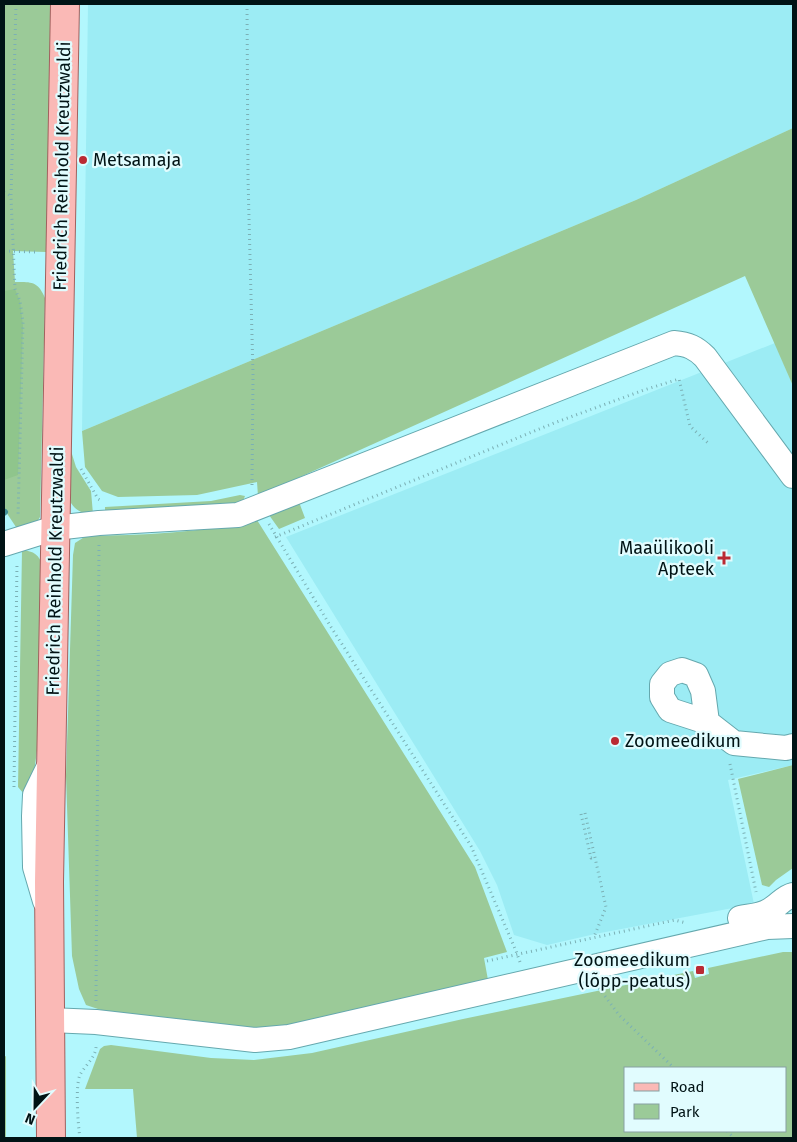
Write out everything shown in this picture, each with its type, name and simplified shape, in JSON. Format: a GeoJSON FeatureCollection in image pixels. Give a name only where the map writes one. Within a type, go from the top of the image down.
{"type":"FeatureCollection","features":[{"type":"Feature","properties":{"kind":"main road","name":"Friedrich Reinhold Kreutzwaldi"},"geometry":{"type":"LineString","coordinates":[[51,1138],[50,917],[65,4]]}},
{"type":"Feature","properties":{"kind":"lane"},"geometry":{"type":"LineString","coordinates":[[4,544],[55,528],[99,523],[238,515],[674,343],[686,344],[698,350],[705,357],[793,476]]}},
{"type":"Feature","properties":{"kind":"lane"},"geometry":{"type":"LineString","coordinates":[[716,729],[734,743],[786,748],[793,746]]}},
{"type":"Feature","properties":{"kind":"lane"},"geometry":{"type":"LineString","coordinates":[[50,1020],[96,1022],[255,1040],[289,1037],[525,983],[667,966],[725,954],[787,896],[793,894]]}},
{"type":"Feature","properties":{"kind":"lane"},"geometry":{"type":"LineString","coordinates":[[601,974],[649,954],[758,922],[766,927],[793,926]]}},
{"type":"Feature","properties":{"kind":"path"},"geometry":{"type":"LineString","coordinates":[[247,4],[248,178],[253,375],[252,490],[275,536],[331,628],[471,846],[518,954],[525,983]]}},
{"type":"Feature","properties":{"kind":"path"},"geometry":{"type":"LineString","coordinates":[[4,192],[11,197]]}},
{"type":"Feature","properties":{"kind":"path"},"geometry":{"type":"LineString","coordinates":[[275,536],[554,423],[679,379],[690,426],[709,444]]}},
{"type":"Feature","properties":{"kind":"path"},"geometry":{"type":"LineString","coordinates":[[80,1138],[79,1076],[90,1063],[96,1048],[98,499]]}},
{"type":"Feature","properties":{"kind":"path"},"geometry":{"type":"LineString","coordinates":[[716,729],[732,779],[758,901],[762,906],[758,922]]}},
{"type":"Feature","properties":{"kind":"path"},"geometry":{"type":"LineString","coordinates":[[583,813],[606,907],[594,937]]}},
{"type":"Feature","properties":{"kind":"path"},"geometry":{"type":"LineString","coordinates":[[487,961],[675,920],[692,924]]}},
{"type":"Feature","properties":{"kind":"path"},"geometry":{"type":"LineString","coordinates":[[601,974],[619,1015],[673,1067]]}},
{"type":"Feature","properties":{"kind":"shaded area"},"geometry":{"type":"Polygon","coordinates":[[[88,4],[793,4],[793,128],[636,200],[82,431],[88,4]]]}},
{"type":"Feature","properties":{"kind":"shaded area"},"geometry":{"type":"Polygon","coordinates":[[[775,343],[793,386],[793,765],[728,780],[754,904],[547,945],[514,935],[497,885],[480,851],[286,537],[775,343]]]}},
{"type":"Feature","properties":{"kind":"green space"},"geometry":{"type":"Polygon","coordinates":[[[4,4],[52,4],[46,252],[13,251],[15,282],[37,285],[45,298],[40,517],[36,524],[18,530],[6,512],[4,513],[4,4]]]}},
{"type":"Feature","properties":{"kind":"green space"},"geometry":{"type":"Polygon","coordinates":[[[793,128],[793,386],[745,276],[258,496],[257,482],[197,495],[118,497],[102,491],[85,467],[82,431],[636,200],[793,128]]]}},
{"type":"Feature","properties":{"kind":"green space"},"geometry":{"type":"Polygon","coordinates":[[[15,289],[20,301],[23,326],[18,475],[4,480],[4,291],[15,289]]]}},
{"type":"Feature","properties":{"kind":"green space"},"geometry":{"type":"Polygon","coordinates":[[[71,451],[76,467],[91,491],[93,514],[80,512],[71,503],[71,451]]]}},
{"type":"Feature","properties":{"kind":"green space"},"geometry":{"type":"Polygon","coordinates":[[[240,495],[245,496],[243,501],[229,505],[105,513],[105,507],[211,501],[240,495]]]}},
{"type":"Feature","properties":{"kind":"green space"},"geometry":{"type":"Polygon","coordinates":[[[299,502],[305,518],[279,529],[269,515],[299,502]]]}},
{"type":"Feature","properties":{"kind":"green space"},"geometry":{"type":"Polygon","coordinates":[[[257,520],[475,867],[507,952],[484,958],[488,980],[265,1030],[122,1017],[86,1005],[79,989],[72,956],[66,776],[73,555],[75,543],[86,536],[194,531],[257,520]]]}},
{"type":"Feature","properties":{"kind":"green space"},"geometry":{"type":"Polygon","coordinates":[[[22,550],[36,554],[43,566],[39,737],[31,793],[24,794],[18,787],[22,550]]]}},
{"type":"Feature","properties":{"kind":"green space"},"geometry":{"type":"Polygon","coordinates":[[[793,765],[793,868],[769,887],[762,885],[738,779],[793,765]]]}},
{"type":"Feature","properties":{"kind":"green space"},"geometry":{"type":"Polygon","coordinates":[[[783,952],[793,952],[793,1138],[137,1138],[133,1089],[85,1089],[100,1049],[104,1046],[111,1045],[211,1058],[254,1060],[312,1053],[693,971],[695,978],[709,974],[708,968],[783,952]]]}},
{"type":"Feature","properties":{"kind":"green space"},"geometry":{"type":"Polygon","coordinates":[[[6,1056],[6,1138],[4,1138],[4,1057],[6,1056]]]}},
{"type":"Feature","properties":{"kind":"place","name":"Metsamaja"},"geometry":{"type":"Point","coordinates":[83,160]}},
{"type":"Feature","properties":{"kind":"place","name":"Maaülikooli Apteek"},"geometry":{"type":"Point","coordinates":[724,558]}},
{"type":"Feature","properties":{"kind":"place","name":"Zoomeedikum"},"geometry":{"type":"Point","coordinates":[615,741]}},
{"type":"Feature","properties":{"kind":"place","name":"Zoomeedikum (lõpp-peatus)"},"geometry":{"type":"Point","coordinates":[700,970]}}]}
